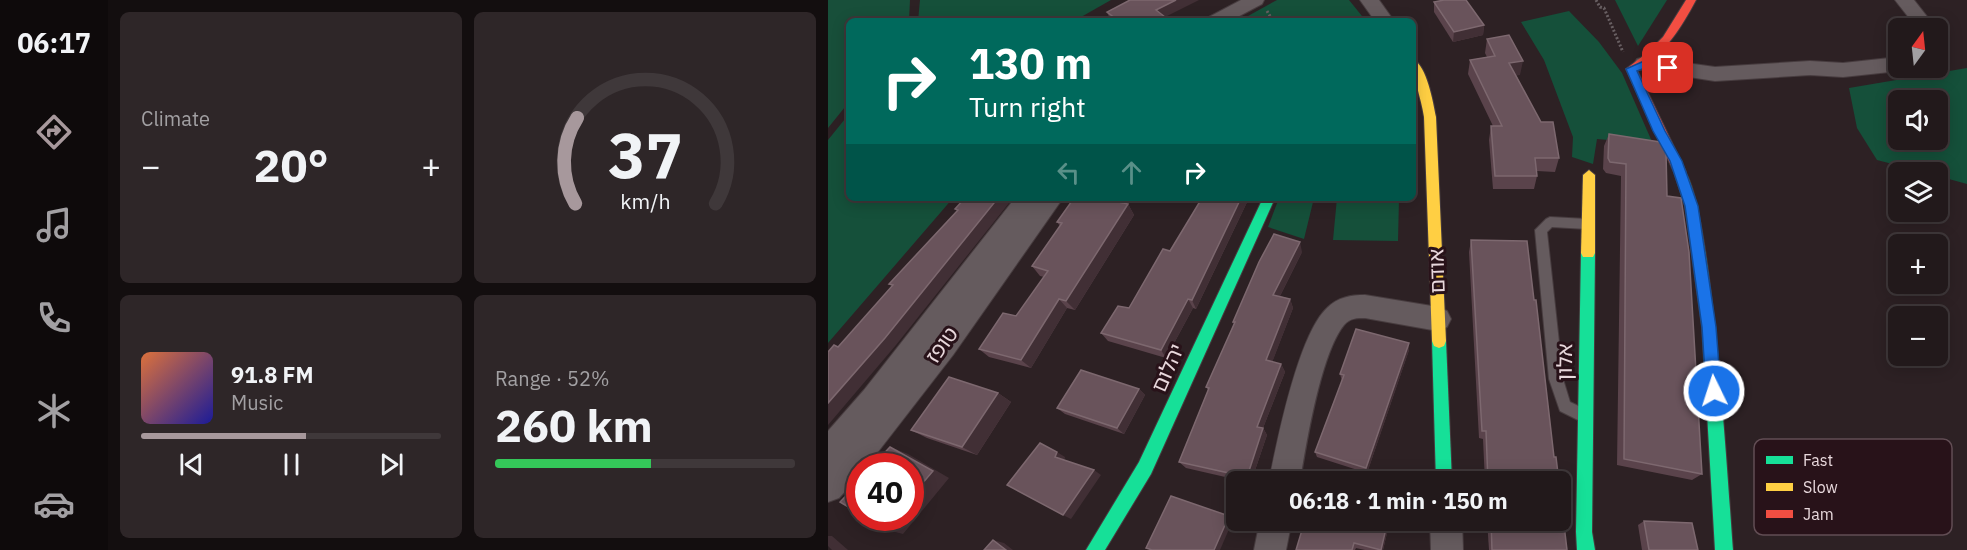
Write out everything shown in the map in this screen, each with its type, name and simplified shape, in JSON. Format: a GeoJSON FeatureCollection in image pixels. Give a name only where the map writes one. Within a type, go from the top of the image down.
{"type":"FeatureCollection","features":[{"type":"Feature","properties":{"kind":"street"},"geometry":{"type":"LineString","coordinates":[[1222,18],[1255,0]]}},
{"type":"Feature","properties":{"kind":"street"},"geometry":{"type":"LineString","coordinates":[[1369,0],[1383,18]]}},
{"type":"Feature","properties":{"kind":"street"},"geometry":{"type":"LineString","coordinates":[[1637,67],[1675,28],[1691,0]]}},
{"type":"Feature","properties":{"kind":"street"},"geometry":{"type":"LineString","coordinates":[[1904,0],[1919,18]]}},
{"type":"Feature","properties":{"kind":"street"},"geometry":{"type":"LineString","coordinates":[[1637,67],[1715,74],[1810,68],[1843,70],[1888,65]]}},
{"type":"Feature","properties":{"kind":"street"},"geometry":{"type":"LineString","coordinates":[[1637,67],[1659,131],[1676,161],[1691,206],[1709,327],[1724,550]]}},
{"type":"Feature","properties":{"kind":"street","name":"אודם"},"geometry":{"type":"LineString","coordinates":[[1416,70],[1425,89],[1438,319],[1444,471]]}},
{"type":"Feature","properties":{"kind":"street","name":"אלון"},"geometry":{"type":"LineString","coordinates":[[1586,550],[1589,175]]}},
{"type":"Feature","properties":{"kind":"street","name":"טופז"},"geometry":{"type":"LineString","coordinates":[[828,454],[874,400],[1026,201]]}},
{"type":"Feature","properties":{"kind":"street","name":"טופז"},"geometry":{"type":"LineString","coordinates":[[828,487],[864,449],[896,408],[1049,201]]}},
{"type":"Feature","properties":{"kind":"street","name":"יהלום"},"geometry":{"type":"LineString","coordinates":[[1095,550],[1145,468],[1268,201]]}},
{"type":"Feature","properties":{"kind":"street"},"geometry":{"type":"LineString","coordinates":[[1286,471],[1307,376],[1332,319],[1339,311],[1349,306],[1438,319]]}},
{"type":"Feature","properties":{"kind":"street"},"geometry":{"type":"LineString","coordinates":[[1270,550],[1274,531]]}},
{"type":"Feature","properties":{"kind":"street"},"geometry":{"type":"LineString","coordinates":[[1446,531],[1447,550]]}},
{"type":"Feature","properties":{"kind":"lane"},"geometry":{"type":"LineString","coordinates":[[1586,417],[1565,406],[1556,379],[1541,230],[1550,222],[1588,225]]}},
{"type":"Feature","properties":{"kind":"path"},"geometry":{"type":"LineString","coordinates":[[1596,0],[1604,8],[1637,67]]}},
{"type":"Feature","properties":{"kind":"green space"},"geometry":{"type":"Polygon","coordinates":[[[828,0],[910,0],[909,18],[846,18],[846,106],[828,128],[828,0]]]}},
{"type":"Feature","properties":{"kind":"green space"},"geometry":{"type":"Polygon","coordinates":[[[920,0],[1111,0],[1079,18],[918,18],[920,0]]]}},
{"type":"Feature","properties":{"kind":"green space"},"geometry":{"type":"Polygon","coordinates":[[[1277,0],[1349,0],[1364,18],[1244,18],[1277,0]]]}},
{"type":"Feature","properties":{"kind":"green space"},"geometry":{"type":"Polygon","coordinates":[[[1615,0],[1667,0],[1638,46],[1615,0]]]}},
{"type":"Feature","properties":{"kind":"green space"},"geometry":{"type":"Polygon","coordinates":[[[1569,11],[1599,42],[1622,73],[1653,144],[1597,139],[1593,164],[1572,157],[1573,137],[1544,60],[1521,22],[1569,11]]]}},
{"type":"Feature","properties":{"kind":"green space"},"geometry":{"type":"Polygon","coordinates":[[[1967,68],[1967,184],[1948,179],[1948,162],[1888,163],[1877,160],[1857,128],[1849,88],[1908,78],[1948,78],[1948,71],[1967,68]]]}},
{"type":"Feature","properties":{"kind":"green space"},"geometry":{"type":"Polygon","coordinates":[[[846,118],[846,201],[950,201],[828,343],[828,140],[846,118]]]}},
{"type":"Feature","properties":{"kind":"green space"},"geometry":{"type":"Polygon","coordinates":[[[1278,201],[1313,201],[1304,239],[1268,227],[1278,201]]]}},
{"type":"Feature","properties":{"kind":"green space"},"geometry":{"type":"Polygon","coordinates":[[[1337,201],[1399,201],[1398,241],[1333,240],[1337,201]]]}},
{"type":"Feature","properties":{"kind":"building"},"geometry":{"type":"Polygon","coordinates":[[[1130,0],[1176,0],[1156,10],[1165,17],[1163,18],[1115,18],[1107,12],[1130,0]]]}},
{"type":"Feature","properties":{"kind":"building"},"geometry":{"type":"Polygon","coordinates":[[[1466,0],[1484,25],[1454,32],[1434,2],[1466,0]]]}},
{"type":"Feature","properties":{"kind":"building"},"geometry":{"type":"Polygon","coordinates":[[[1509,35],[1523,61],[1509,63],[1541,122],[1553,122],[1559,158],[1535,158],[1537,176],[1495,176],[1491,126],[1502,126],[1470,60],[1495,56],[1487,39],[1509,35]]]}},
{"type":"Feature","properties":{"kind":"building"},"geometry":{"type":"Polygon","coordinates":[[[1609,134],[1660,142],[1666,152],[1667,196],[1681,198],[1689,252],[1702,474],[1624,459],[1626,164],[1610,162],[1608,158],[1609,134]]]}},
{"type":"Feature","properties":{"kind":"building"},"geometry":{"type":"Polygon","coordinates":[[[962,201],[996,201],[885,338],[828,403],[828,352],[834,345],[838,347],[893,285],[889,284],[958,210],[955,209],[962,201]]]}},
{"type":"Feature","properties":{"kind":"building"},"geometry":{"type":"Polygon","coordinates":[[[1072,201],[1114,201],[1128,204],[1066,301],[1059,299],[1021,360],[979,349],[1003,313],[1016,316],[1048,271],[1032,266],[1062,223],[1057,222],[1072,201]]]}},
{"type":"Feature","properties":{"kind":"building"},"geometry":{"type":"Polygon","coordinates":[[[1200,201],[1240,201],[1192,300],[1188,299],[1161,350],[1101,333],[1118,306],[1129,308],[1163,249],[1170,251],[1200,201]]]}},
{"type":"Feature","properties":{"kind":"building"},"geometry":{"type":"Polygon","coordinates":[[[1274,234],[1300,242],[1273,295],[1290,299],[1266,360],[1281,364],[1257,427],[1263,428],[1249,471],[1226,472],[1179,462],[1209,388],[1206,387],[1259,262],[1274,234]]]}},
{"type":"Feature","properties":{"kind":"building"},"geometry":{"type":"Polygon","coordinates":[[[1471,240],[1527,241],[1558,471],[1488,471],[1486,431],[1482,431],[1471,240]]]}},
{"type":"Feature","properties":{"kind":"building"},"geometry":{"type":"Polygon","coordinates":[[[1356,329],[1409,343],[1366,468],[1315,452],[1344,375],[1340,374],[1356,329]]]}},
{"type":"Feature","properties":{"kind":"building"},"geometry":{"type":"Polygon","coordinates":[[[1081,370],[1139,389],[1117,428],[1057,408],[1081,370]]]}},
{"type":"Feature","properties":{"kind":"building"},"geometry":{"type":"Polygon","coordinates":[[[949,377],[998,393],[962,447],[911,430],[949,377]]]}},
{"type":"Feature","properties":{"kind":"building"},"geometry":{"type":"Polygon","coordinates":[[[1040,443],[1057,452],[1055,457],[1094,470],[1063,515],[1007,485],[1040,443]]]}},
{"type":"Feature","properties":{"kind":"building"},"geometry":{"type":"Polygon","coordinates":[[[890,447],[901,453],[884,453],[890,447]]]}},
{"type":"Feature","properties":{"kind":"building"},"geometry":{"type":"Polygon","coordinates":[[[924,466],[933,471],[924,482],[924,466]]]}},
{"type":"Feature","properties":{"kind":"building"},"geometry":{"type":"Polygon","coordinates":[[[846,496],[846,506],[840,502],[846,496]]]}},
{"type":"Feature","properties":{"kind":"building"},"geometry":{"type":"Polygon","coordinates":[[[1171,496],[1226,515],[1226,523],[1214,550],[1152,550],[1146,548],[1171,496]]]}},
{"type":"Feature","properties":{"kind":"building"},"geometry":{"type":"Polygon","coordinates":[[[1644,521],[1692,523],[1698,550],[1649,550],[1644,521]]]}},
{"type":"Feature","properties":{"kind":"building"},"geometry":{"type":"Polygon","coordinates":[[[1302,531],[1385,531],[1381,550],[1354,543],[1352,550],[1296,550],[1302,531]]]}},
{"type":"Feature","properties":{"kind":"building"},"geometry":{"type":"Polygon","coordinates":[[[1491,531],[1565,531],[1567,550],[1492,550],[1491,531]]]}},
{"type":"Feature","properties":{"kind":"building"},"geometry":{"type":"Polygon","coordinates":[[[993,540],[1006,550],[984,550],[993,540]]]}},
{"type":"Feature","properties":{"kind":"traffic: fast"},"geometry":{"type":"LineString","coordinates":[[1680,172],[1691,206],[1709,327],[1724,550]]}},
{"type":"Feature","properties":{"kind":"traffic: fast"},"geometry":{"type":"LineString","coordinates":[[1095,550],[1145,468],[1268,201]]}},
{"type":"Feature","properties":{"kind":"traffic: fast"},"geometry":{"type":"LineString","coordinates":[[1586,550],[1584,532],[1588,253]]}},
{"type":"Feature","properties":{"kind":"traffic: fast"},"geometry":{"type":"LineString","coordinates":[[1439,341],[1444,471]]}},
{"type":"Feature","properties":{"kind":"traffic: slow"},"geometry":{"type":"LineString","coordinates":[[1416,70],[1425,89],[1430,117],[1439,341]]}},
{"type":"Feature","properties":{"kind":"traffic: slow"},"geometry":{"type":"LineString","coordinates":[[1588,253],[1589,175]]}},
{"type":"Feature","properties":{"kind":"traffic: jam"},"geometry":{"type":"LineString","coordinates":[[1680,172],[1631,69],[1659,48],[1691,0]]}},
{"type":"Feature","properties":{"kind":"route"},"geometry":{"type":"LineString","coordinates":[[1668,68],[1644,64],[1631,69],[1659,131],[1676,161],[1691,206],[1709,327],[1714,391]]}}]}
